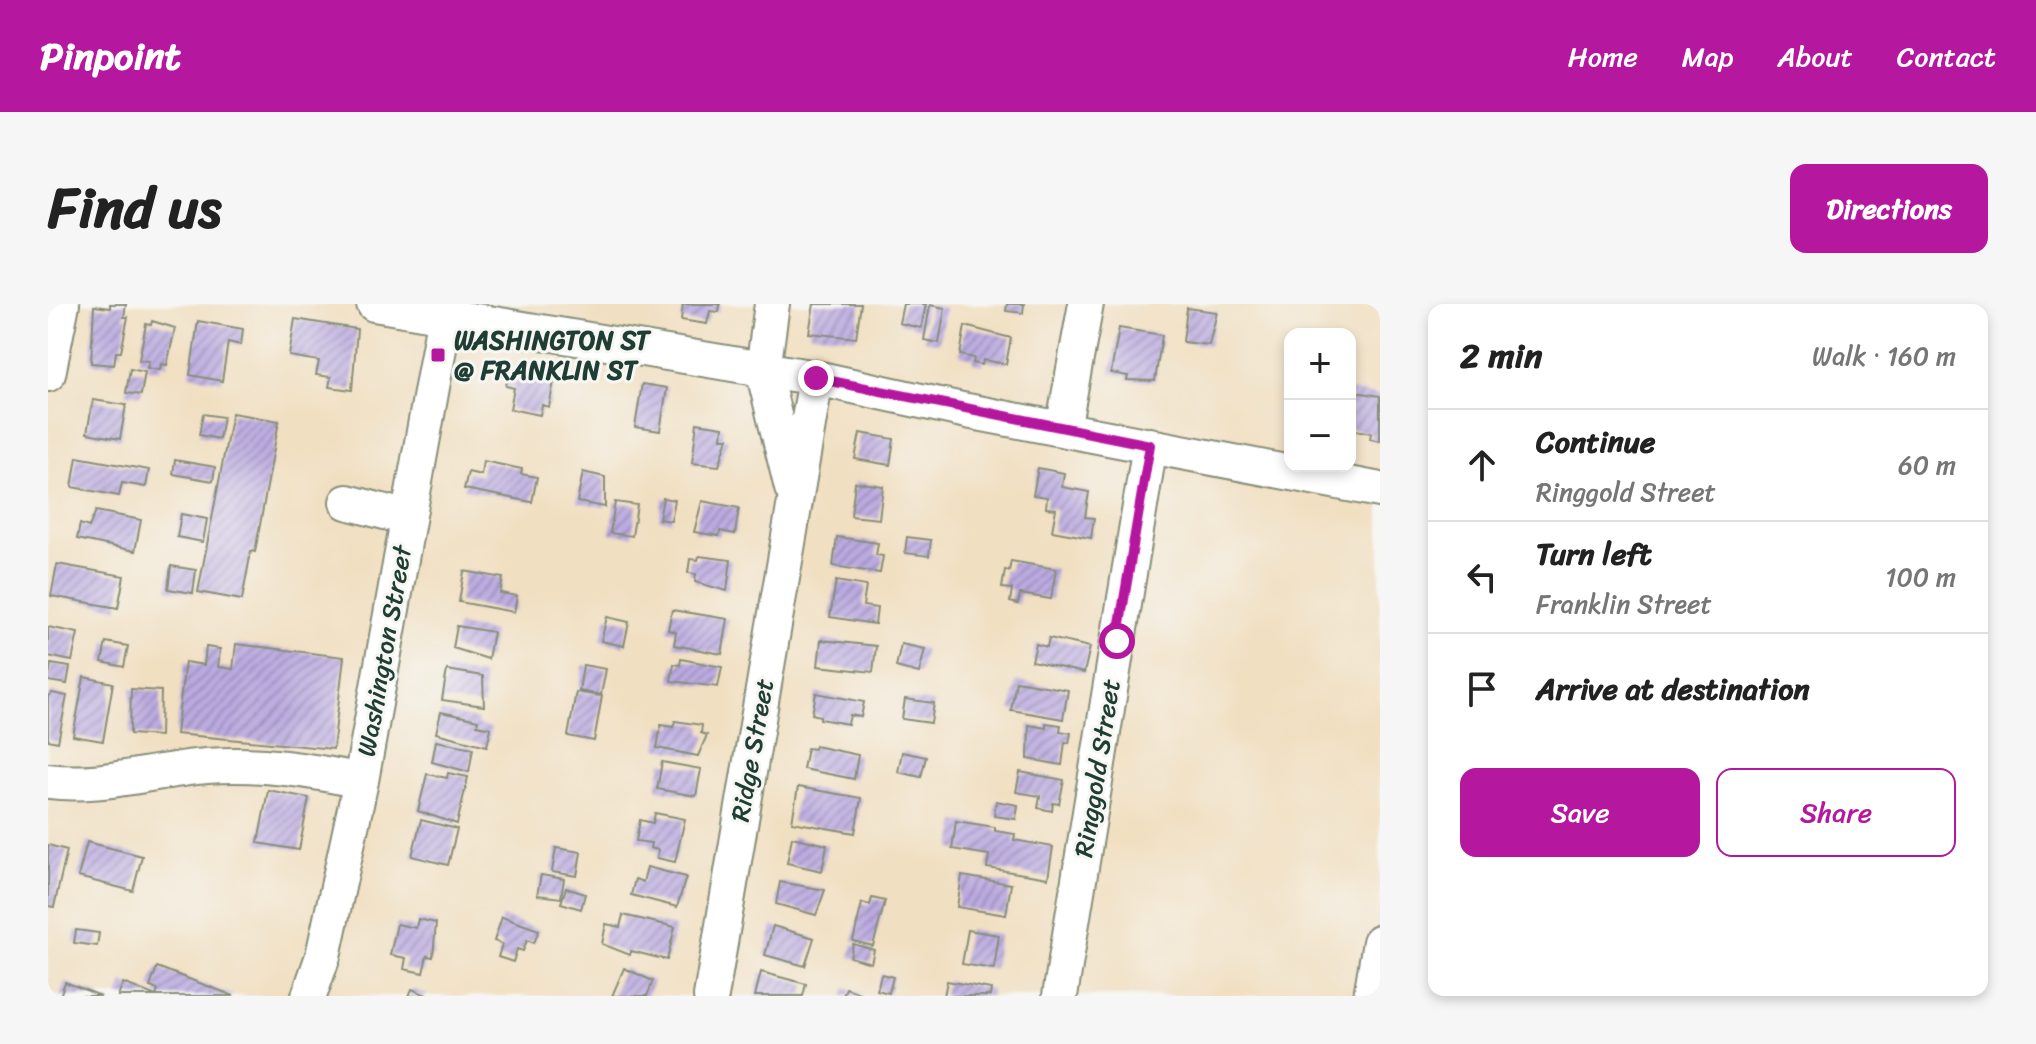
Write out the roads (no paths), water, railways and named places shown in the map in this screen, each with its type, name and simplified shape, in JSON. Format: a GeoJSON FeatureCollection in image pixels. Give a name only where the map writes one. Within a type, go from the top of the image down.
{"type":"FeatureCollection","features":[{"type":"Feature","properties":{"kind":"street"},"geometry":{"type":"LineString","coordinates":[[48,374],[62,304]]}},
{"type":"Feature","properties":{"kind":"street"},"geometry":{"type":"LineString","coordinates":[[374,304],[446,310],[816,378],[1380,490]]}},
{"type":"Feature","properties":{"kind":"street"},"geometry":{"type":"LineString","coordinates":[[763,370],[772,304]]}},
{"type":"Feature","properties":{"kind":"street"},"geometry":{"type":"LineString","coordinates":[[1063,429],[1086,304]]}},
{"type":"Feature","properties":{"kind":"street","name":"Washington Street"},"geometry":{"type":"LineString","coordinates":[[309,996],[323,956],[361,781],[446,310]]}},
{"type":"Feature","properties":{"kind":"street","name":"Ridge Street"},"geometry":{"type":"LineString","coordinates":[[763,370],[796,504]]}},
{"type":"Feature","properties":{"kind":"street","name":"Ridge Street"},"geometry":{"type":"LineString","coordinates":[[711,996],[816,378]]}},
{"type":"Feature","properties":{"kind":"street","name":"Ringgold Street"},"geometry":{"type":"LineString","coordinates":[[1060,996],[1150,445]]}},
{"type":"Feature","properties":{"kind":"street"},"geometry":{"type":"LineString","coordinates":[[347,502],[408,518]]}},
{"type":"Feature","properties":{"kind":"street"},"geometry":{"type":"LineString","coordinates":[[48,781],[109,783],[158,772],[210,766],[292,767],[361,781]]}},
{"type":"Feature","properties":{"kind":"street"},"geometry":{"type":"LineString","coordinates":[[1371,996],[1380,942]]}},
{"type":"Feature","properties":{"kind":"place","name":"WASHINGTON ST @ FRANKLIN ST"},"geometry":{"type":"Point","coordinates":[438,355]}}]}
